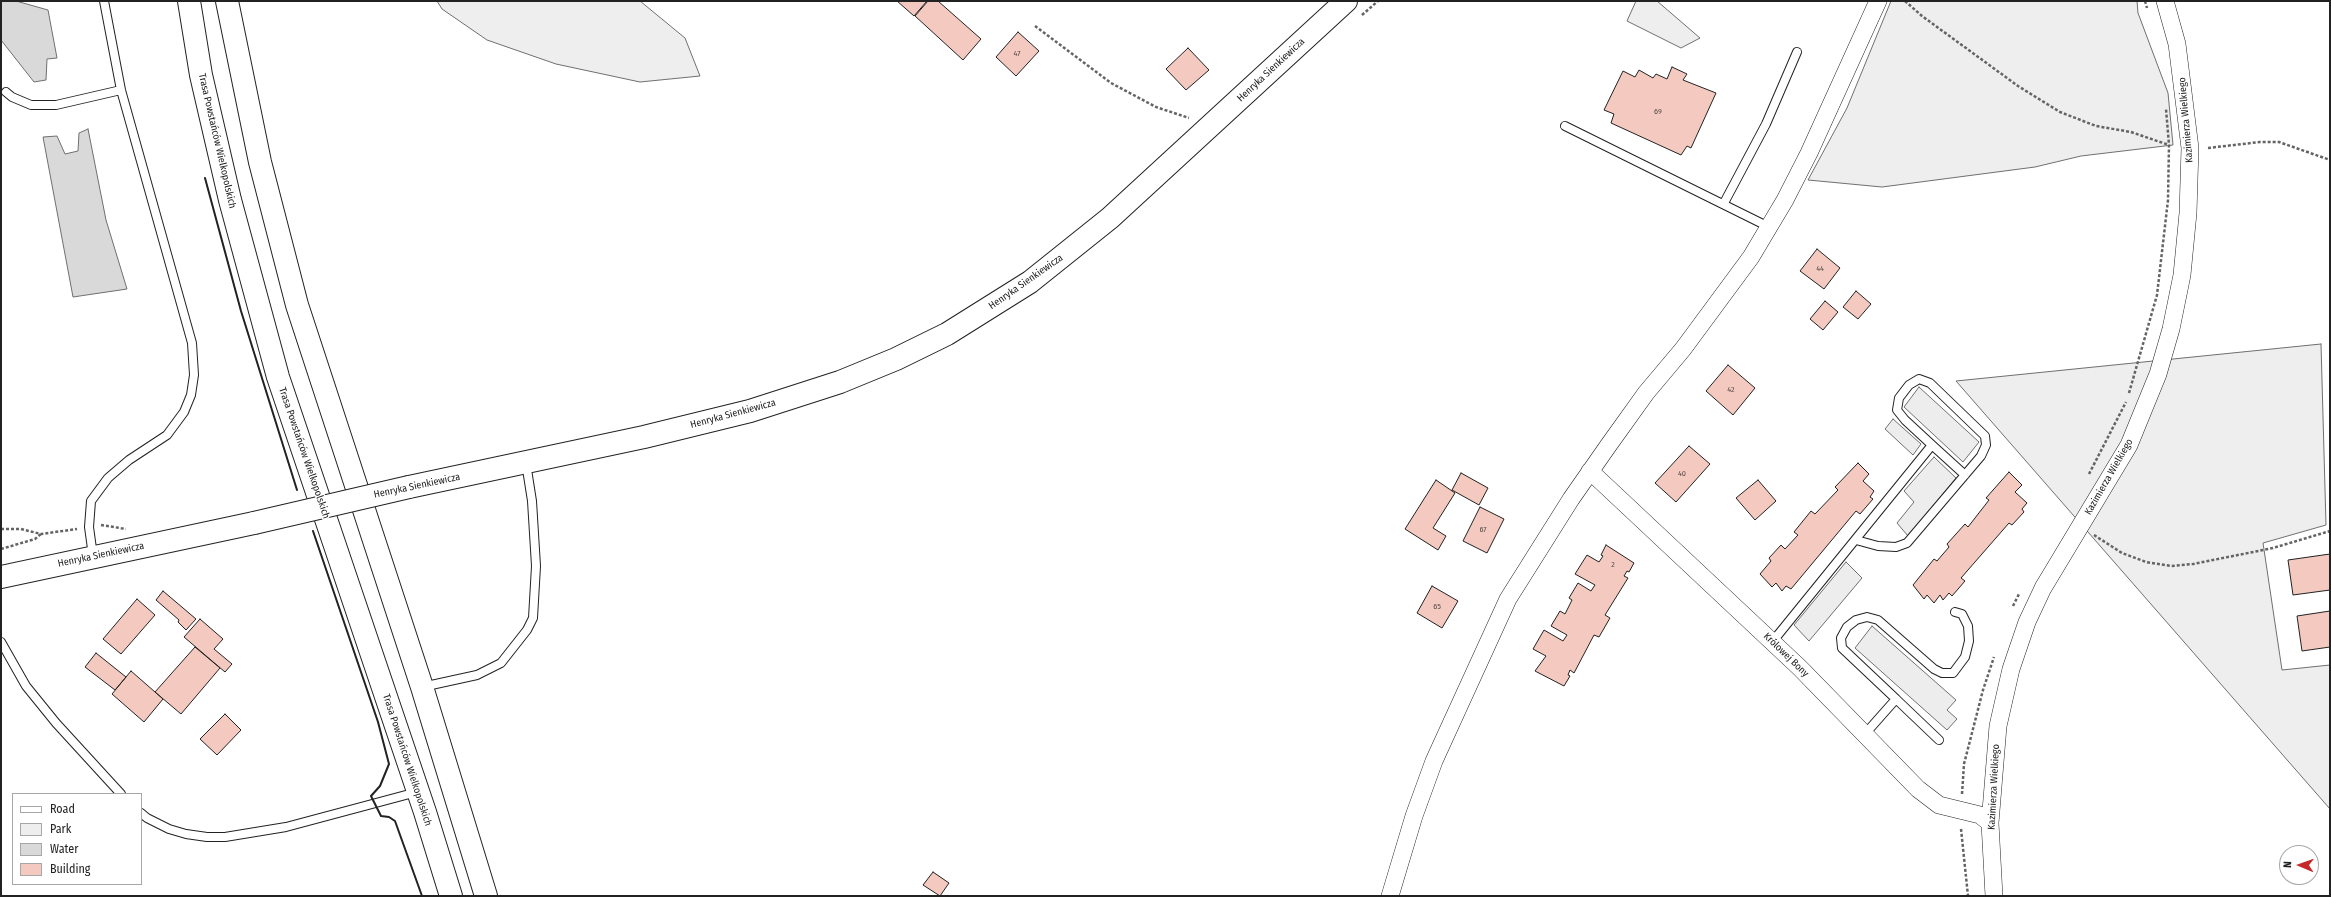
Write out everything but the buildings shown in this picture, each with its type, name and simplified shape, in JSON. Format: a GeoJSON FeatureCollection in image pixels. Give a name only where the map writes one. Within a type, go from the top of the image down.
{"type":"FeatureCollection","features":[{"type":"Feature","properties":{"kind":"main road","name":"Trasa Powstańców Wielkopolskich"},"geometry":{"type":"LineString","coordinates":[[189,1],[201,75],[230,200],[278,377],[418,792],[451,896]]}},
{"type":"Feature","properties":{"kind":"main road"},"geometry":{"type":"LineString","coordinates":[[227,1],[260,162],[298,304],[422,687],[486,896]]}},
{"type":"Feature","properties":{"kind":"main road","name":"Henryka Sienkiewicza"},"geometry":{"type":"LineString","coordinates":[[1,577],[254,523],[750,411],[798,397],[896,359],[953,330],[1030,282],[1110,218],[1217,120],[1353,8]]}},
{"type":"Feature","properties":{"kind":"street"},"geometry":{"type":"LineString","coordinates":[[1390,896],[1414,816],[1434,762],[1508,599],[1590,471],[1646,393],[1720,300],[1769,227],[1809,153],[1878,1]]}},
{"type":"Feature","properties":{"kind":"street","name":"Kazimierza Wielkiego"},"geometry":{"type":"LineString","coordinates":[[1994,896],[1990,823],[1998,726],[2011,668],[2027,622],[2043,588],[2129,445],[2158,374],[2171,330],[2182,275],[2188,213],[2190,148],[2179,59],[2164,1]]}},
{"type":"Feature","properties":{"kind":"street","name":"Królowej Bony"},"geometry":{"type":"LineString","coordinates":[[1590,471],[1772,642],[1918,789],[1939,805],[1980,815],[1990,823]]}},
{"type":"Feature","properties":{"kind":"lane"},"geometry":{"type":"LineString","coordinates":[[93,557],[89,527],[92,501],[108,478],[129,460],[167,436],[184,412],[191,395],[194,375],[192,343],[120,90],[104,1]]}},
{"type":"Feature","properties":{"kind":"lane"},"geometry":{"type":"LineString","coordinates":[[1724,204],[1766,124],[1797,52]]}},
{"type":"Feature","properties":{"kind":"lane"},"geometry":{"type":"LineString","coordinates":[[6,92],[12,97],[31,105],[50,105],[120,90]]}},
{"type":"Feature","properties":{"kind":"lane"},"geometry":{"type":"LineString","coordinates":[[1565,126],[1769,227]]}},
{"type":"Feature","properties":{"kind":"lane"},"geometry":{"type":"LineString","coordinates":[[1856,540],[1878,546],[1896,547],[1907,543],[1965,475],[1981,456],[1986,445],[1985,436],[1930,383],[1918,379],[1908,385],[1899,398],[1897,410],[1904,420],[1965,475]]}},
{"type":"Feature","properties":{"kind":"lane"},"geometry":{"type":"LineString","coordinates":[[1772,642],[1932,445]]}},
{"type":"Feature","properties":{"kind":"lane"},"geometry":{"type":"LineString","coordinates":[[422,687],[477,675],[501,662],[527,630],[533,618],[536,566],[532,501],[526,462]]}},
{"type":"Feature","properties":{"kind":"lane"},"geometry":{"type":"LineString","coordinates":[[1939,740],[1842,648],[1841,638],[1847,627],[1856,620],[1867,617],[1878,620],[1934,669],[1942,673],[1953,672],[1965,657],[1969,641],[1968,626],[1962,614],[1955,612]]}},
{"type":"Feature","properties":{"kind":"lane"},"geometry":{"type":"LineString","coordinates":[[1,642],[26,686],[56,724],[120,793]]}},
{"type":"Feature","properties":{"kind":"lane"},"geometry":{"type":"LineString","coordinates":[[1865,734],[1896,699]]}},
{"type":"Feature","properties":{"kind":"lane"},"geometry":{"type":"LineString","coordinates":[[142,814],[169,829],[186,834],[207,837],[225,837],[286,827],[418,792]]}},
{"type":"Feature","properties":{"kind":"path"},"geometry":{"type":"LineString","coordinates":[[1353,8],[1378,1]]}},
{"type":"Feature","properties":{"kind":"path"},"geometry":{"type":"LineString","coordinates":[[1905,1],[1922,16],[2018,86],[2060,112],[2096,126],[2131,132],[2179,148],[2214,148],[2260,142],[2279,142],[2330,160]]}},
{"type":"Feature","properties":{"kind":"path"},"geometry":{"type":"LineString","coordinates":[[2145,1],[2149,16]]}},
{"type":"Feature","properties":{"kind":"path"},"geometry":{"type":"LineString","coordinates":[[1035,26],[1111,83],[1143,100],[1184,117],[1217,120]]}},
{"type":"Feature","properties":{"kind":"path"},"geometry":{"type":"LineString","coordinates":[[2086,480],[2128,397],[2157,295],[2168,200],[2168,145],[2165,104]]}},
{"type":"Feature","properties":{"kind":"path"},"geometry":{"type":"LineString","coordinates":[[2081,527],[2122,553],[2146,562],[2171,566],[2194,564],[2273,548],[2330,531]]}},
{"type":"Feature","properties":{"kind":"path"},"geometry":{"type":"LineString","coordinates":[[1,549],[35,539],[41,534]]}},
{"type":"Feature","properties":{"kind":"path"},"geometry":{"type":"LineString","coordinates":[[2012,608],[2022,588]]}},
{"type":"Feature","properties":{"kind":"path"},"geometry":{"type":"LineString","coordinates":[[1968,896],[1961,839],[1964,764],[1983,690],[1996,653]]}},
{"type":"Feature","properties":{"kind":"green space"},"geometry":{"type":"Polygon","coordinates":[[[437,1],[640,1],[685,38],[700,76],[640,82],[556,64],[487,40],[442,9],[437,1]]]}},
{"type":"Feature","properties":{"kind":"green space"},"geometry":{"type":"Polygon","coordinates":[[[1636,1],[1657,1],[1700,38],[1681,48],[1627,21],[1636,1]]]}},
{"type":"Feature","properties":{"kind":"green space"},"geometry":{"type":"Polygon","coordinates":[[[1891,1],[2137,1],[2138,13],[2168,93],[2173,145],[2081,156],[2035,167],[1882,187],[1808,180],[1847,108],[1891,1]]]}},
{"type":"Feature","properties":{"kind":"green space"},"geometry":{"type":"Polygon","coordinates":[[[2321,344],[2326,525],[2263,543],[2282,670],[2330,665],[2330,809],[1956,381],[2321,344]]]}},
{"type":"Feature","properties":{"kind":"shaded area"},"geometry":{"type":"Polygon","coordinates":[[[1919,387],[1979,442],[1963,462],[1904,407],[1919,387]]]}},
{"type":"Feature","properties":{"kind":"shaded area"},"geometry":{"type":"Polygon","coordinates":[[[1893,419],[1921,444],[1913,455],[1885,429],[1893,419]]]}},
{"type":"Feature","properties":{"kind":"shaded area"},"geometry":{"type":"Polygon","coordinates":[[[1934,457],[1956,478],[1908,536],[1897,523],[1914,502],[1904,491],[1934,457]]]}},
{"type":"Feature","properties":{"kind":"shaded area"},"geometry":{"type":"Polygon","coordinates":[[[1846,562],[1862,578],[1809,641],[1794,625],[1846,562]]]}},
{"type":"Feature","properties":{"kind":"shaded area"},"geometry":{"type":"Polygon","coordinates":[[[1872,626],[1956,700],[1947,710],[1957,719],[1947,730],[1855,648],[1872,626]]]}},
{"type":"Feature","properties":{"kind":"water"},"geometry":{"type":"Polygon","coordinates":[[[1,1],[16,1],[48,10],[57,58],[47,59],[46,80],[34,82],[1,40],[1,1]]]}},
{"type":"Feature","properties":{"kind":"water"},"geometry":{"type":"Polygon","coordinates":[[[88,129],[106,220],[127,289],[73,297],[43,137],[57,136],[65,154],[78,151],[79,133],[88,129]]]}},
{"type":"Feature","properties":{"kind":"wall"},"geometry":{"type":"LineString","coordinates":[[205,178],[241,311],[297,490]]}},
{"type":"Feature","properties":{"kind":"wall"},"geometry":{"type":"LineString","coordinates":[[313,531],[378,722],[389,764],[380,786],[371,796],[381,816],[389,817],[395,821],[422,896]]}}]}
